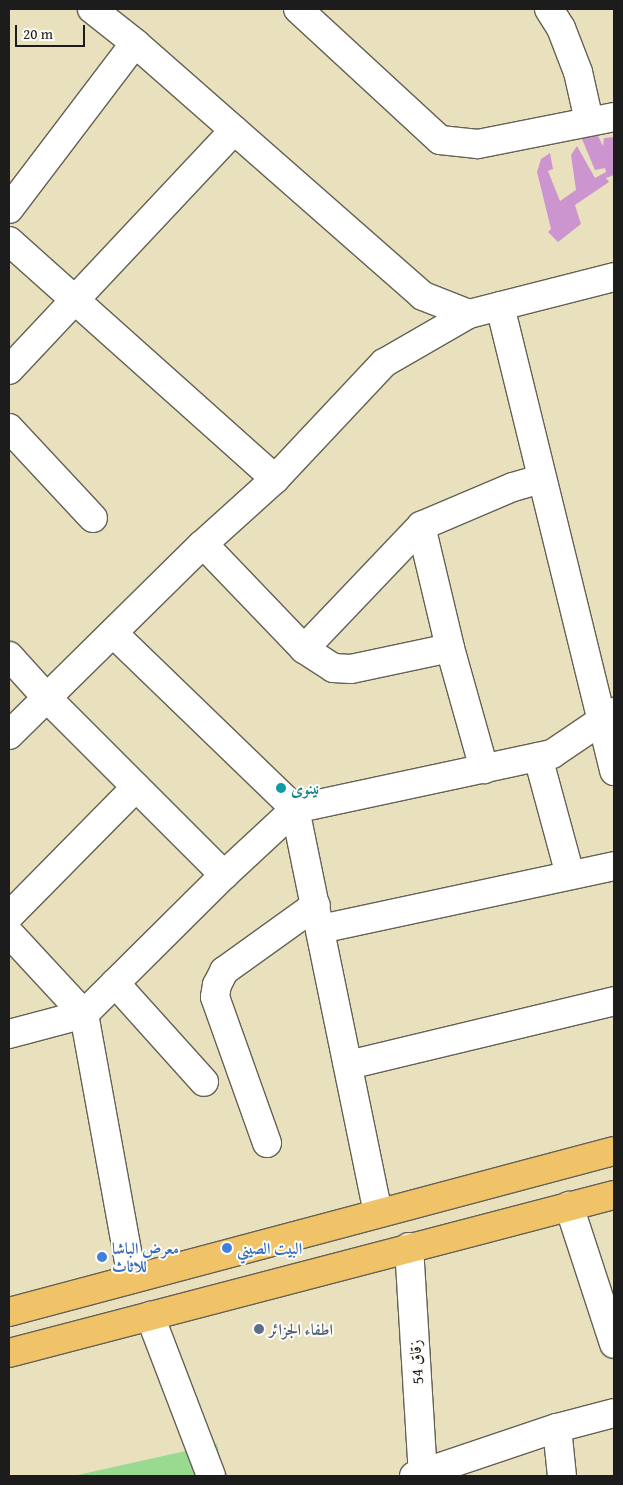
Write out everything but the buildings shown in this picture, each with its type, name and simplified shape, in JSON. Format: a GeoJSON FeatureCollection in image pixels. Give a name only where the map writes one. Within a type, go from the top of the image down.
{"type":"FeatureCollection","features":[{"type":"Feature","properties":{"kind":"main road"},"geometry":{"type":"LineString","coordinates":[[9,1312],[614,1151]]}},
{"type":"Feature","properties":{"kind":"main road"},"geometry":{"type":"LineString","coordinates":[[9,1353],[614,1195]]}},
{"type":"Feature","properties":{"kind":"street"},"geometry":{"type":"LineString","coordinates":[[92,9],[135,43],[423,296],[469,314]]}},
{"type":"Feature","properties":{"kind":"street"},"geometry":{"type":"LineString","coordinates":[[298,9],[440,140],[478,144],[602,119],[578,72],[561,28],[549,9]]}},
{"type":"Feature","properties":{"kind":"street"},"geometry":{"type":"LineString","coordinates":[[9,209],[135,43]]}},
{"type":"Feature","properties":{"kind":"street"},"geometry":{"type":"LineString","coordinates":[[9,370],[234,130]]}},
{"type":"Feature","properties":{"kind":"street"},"geometry":{"type":"LineString","coordinates":[[9,241],[75,298],[275,479]]}},
{"type":"Feature","properties":{"kind":"street"},"geometry":{"type":"LineString","coordinates":[[9,736],[46,697],[114,633],[202,545],[275,479],[384,363],[469,314],[614,277]]}},
{"type":"Feature","properties":{"kind":"street"},"geometry":{"type":"LineString","coordinates":[[500,306],[541,479],[608,716],[614,771]]}},
{"type":"Feature","properties":{"kind":"street"},"geometry":{"type":"LineString","coordinates":[[9,428],[93,518]]}},
{"type":"Feature","properties":{"kind":"street"},"geometry":{"type":"LineString","coordinates":[[304,649],[420,526],[513,486],[541,479]]}},
{"type":"Feature","properties":{"kind":"street"},"geometry":{"type":"LineString","coordinates":[[420,526],[450,648],[484,769]]}},
{"type":"Feature","properties":{"kind":"street"},"geometry":{"type":"LineString","coordinates":[[202,545],[210,551],[304,649],[333,668],[351,669],[450,648]]}},
{"type":"Feature","properties":{"kind":"street"},"geometry":{"type":"LineString","coordinates":[[114,633],[296,809],[378,1213]]}},
{"type":"Feature","properties":{"kind":"street"},"geometry":{"type":"LineString","coordinates":[[9,656],[46,697],[224,875]]}},
{"type":"Feature","properties":{"kind":"street"},"geometry":{"type":"LineString","coordinates":[[9,1034],[84,1014],[224,875],[296,809],[552,754],[608,716]]}},
{"type":"Feature","properties":{"kind":"street"},"geometry":{"type":"LineString","coordinates":[[538,757],[570,875]]}},
{"type":"Feature","properties":{"kind":"street"},"geometry":{"type":"LineString","coordinates":[[9,916],[136,787]]}},
{"type":"Feature","properties":{"kind":"street"},"geometry":{"type":"LineString","coordinates":[[267,1143],[215,997],[217,985],[224,971],[318,917],[614,866]]}},
{"type":"Feature","properties":{"kind":"street"},"geometry":{"type":"LineString","coordinates":[[9,933],[84,1014],[132,1279]]}},
{"type":"Feature","properties":{"kind":"street"},"geometry":{"type":"LineString","coordinates":[[115,983],[204,1082]]}},
{"type":"Feature","properties":{"kind":"street"},"geometry":{"type":"LineString","coordinates":[[348,1065],[614,1002]]}},
{"type":"Feature","properties":{"kind":"street"},"geometry":{"type":"LineString","coordinates":[[569,1206],[614,1344]]}},
{"type":"Feature","properties":{"kind":"street","name":"زقاق 54"},"geometry":{"type":"LineString","coordinates":[[409,1247],[420,1476]]}},
{"type":"Feature","properties":{"kind":"street"},"geometry":{"type":"LineString","coordinates":[[150,1316],[211,1476]]}},
{"type":"Feature","properties":{"kind":"street"},"geometry":{"type":"LineString","coordinates":[[420,1476],[557,1428],[614,1413]]}},
{"type":"Feature","properties":{"kind":"street"},"geometry":{"type":"LineString","coordinates":[[557,1428],[562,1476]]}},
{"type":"Feature","properties":{"kind":"green space"},"geometry":{"type":"Polygon","coordinates":[[[217,1444],[224,1476],[73,1476],[217,1444]]]}},
{"type":"Feature","properties":{"kind":"place","name":"نينوى"},"geometry":{"type":"Point","coordinates":[281,788]}},
{"type":"Feature","properties":{"kind":"place","name":"البيت الصيني"},"geometry":{"type":"Point","coordinates":[227,1248]}},
{"type":"Feature","properties":{"kind":"place","name":"معرض الباشا للاثاث"},"geometry":{"type":"Point","coordinates":[102,1257]}},
{"type":"Feature","properties":{"kind":"place","name":"اطفاء الجزائر"},"geometry":{"type":"Point","coordinates":[259,1329]}}]}
